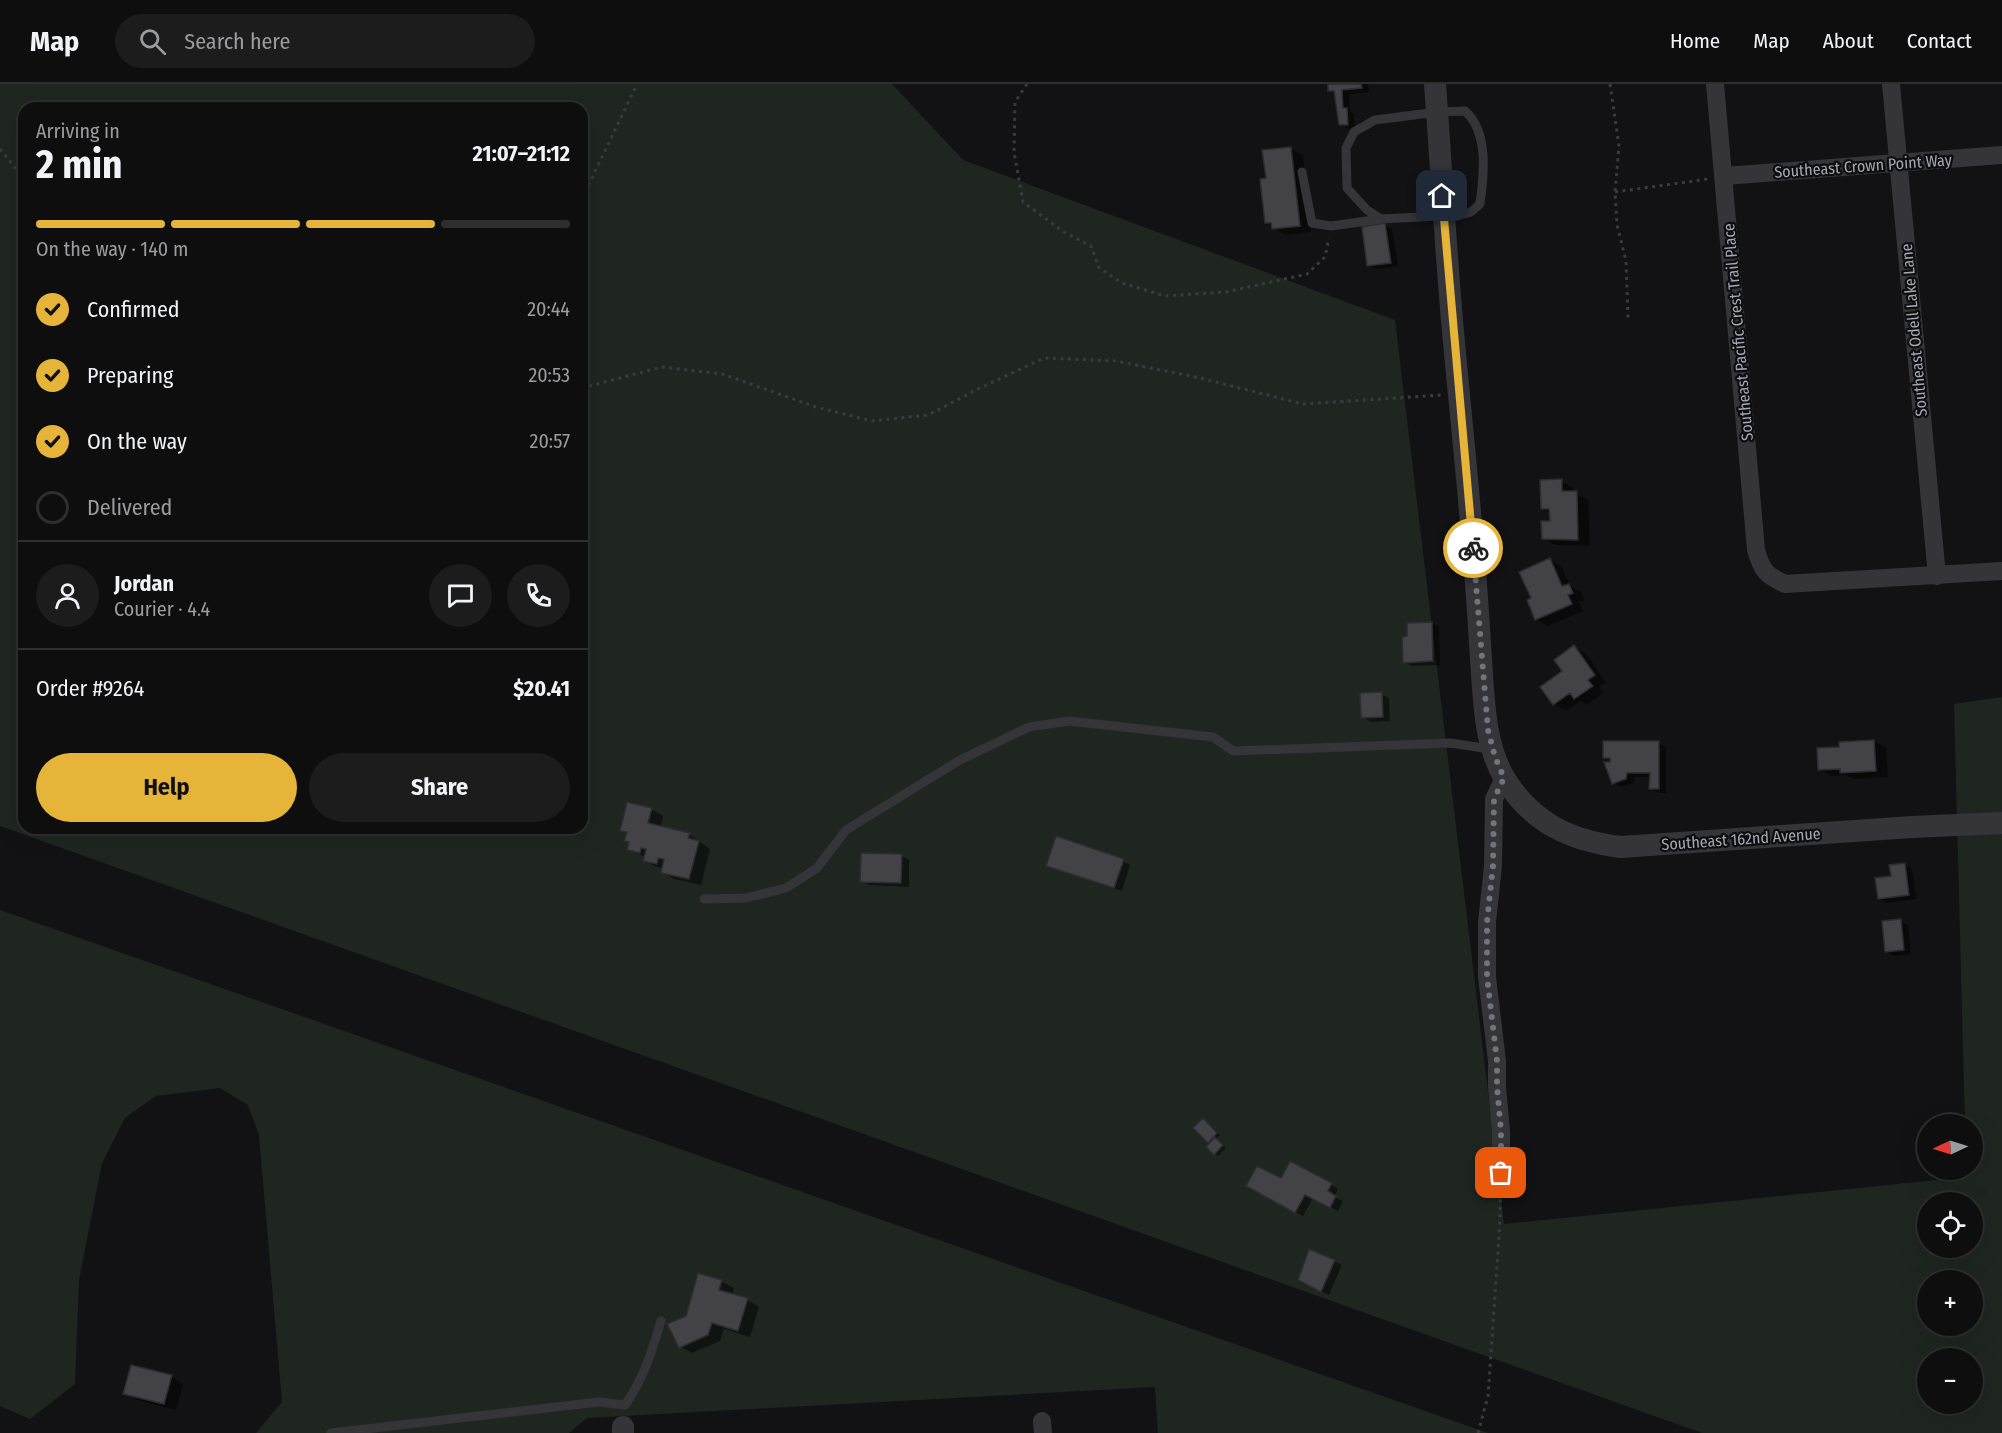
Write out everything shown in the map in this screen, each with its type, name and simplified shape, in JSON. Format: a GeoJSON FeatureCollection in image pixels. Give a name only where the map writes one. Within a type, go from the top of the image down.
{"type":"FeatureCollection","features":[{"type":"Feature","properties":{"kind":"street","name":"Southeast 162nd Avenue"},"geometry":{"type":"LineString","coordinates":[[1435,84],[1483,694],[1492,749],[1504,778],[1530,810],[1550,825],[1567,835],[1585,841],[1621,847],[1912,826],[2002,823]]}},
{"type":"Feature","properties":{"kind":"street","name":"Southeast Pacific Crest Trail Place"},"geometry":{"type":"LineString","coordinates":[[1716,84],[1756,550],[1761,565],[1768,576],[1785,584],[1937,576]]}},
{"type":"Feature","properties":{"kind":"street","name":"Southeast Odell Lake Lane"},"geometry":{"type":"LineString","coordinates":[[1891,84],[1937,576]]}},
{"type":"Feature","properties":{"kind":"street","name":"Southeast Crown Point Way"},"geometry":{"type":"LineString","coordinates":[[1725,176],[2002,155]]}},
{"type":"Feature","properties":{"kind":"street"},"geometry":{"type":"LineString","coordinates":[[1937,576],[2002,571]]}},
{"type":"Feature","properties":{"kind":"street"},"geometry":{"type":"LineString","coordinates":[[1501,1173],[1497,1061],[1487,977],[1487,922],[1493,866],[1494,799],[1504,778]]}},
{"type":"Feature","properties":{"kind":"lane"},"geometry":{"type":"LineString","coordinates":[[1302,172],[1312,223],[1331,226],[1381,219],[1444,217],[1471,212],[1480,204],[1484,175],[1475,121],[1465,111],[1375,120],[1354,132],[1346,148],[1347,188],[1367,210],[1381,219]]}},
{"type":"Feature","properties":{"kind":"lane"},"geometry":{"type":"LineString","coordinates":[[704,899],[746,898],[786,888],[816,868],[846,830],[960,760],[1029,727],[1069,721],[1213,737],[1233,751],[1450,742],[1492,749]]}},
{"type":"Feature","properties":{"kind":"lane"},"geometry":{"type":"LineString","coordinates":[[331,1433],[599,1402],[625,1405],[634,1392],[650,1357],[661,1321]]}},
{"type":"Feature","properties":{"kind":"path"},"geometry":{"type":"LineString","coordinates":[[588,186],[637,84]]}},
{"type":"Feature","properties":{"kind":"path"},"geometry":{"type":"LineString","coordinates":[[1027,84],[1015,102],[1014,152],[1023,202],[1064,232],[1091,246],[1099,268],[1122,282],[1165,296],[1226,292],[1307,274],[1325,258],[1331,226]]}},
{"type":"Feature","properties":{"kind":"path"},"geometry":{"type":"LineString","coordinates":[[1610,84],[1620,146],[1615,192],[1617,225],[1626,261],[1628,318]]}},
{"type":"Feature","properties":{"kind":"path"},"geometry":{"type":"LineString","coordinates":[[0,149],[18,172]]}},
{"type":"Feature","properties":{"kind":"path"},"geometry":{"type":"LineString","coordinates":[[1615,192],[1725,176]]}},
{"type":"Feature","properties":{"kind":"path"},"geometry":{"type":"LineString","coordinates":[[588,386],[662,367],[722,374],[816,407],[872,421],[928,415],[1044,358],[1116,361],[1200,378],[1303,404],[1459,394]]}},
{"type":"Feature","properties":{"kind":"path"},"geometry":{"type":"LineString","coordinates":[[1478,1433],[1488,1396],[1501,1173]]}},
{"type":"Feature","properties":{"kind":"shaded area"},"geometry":{"type":"Polygon","coordinates":[[[0,84],[892,84],[963,160],[1395,320],[1504,1224],[1937,1180],[1983,1180],[1983,1114],[1965,1114],[1954,704],[2002,697],[2002,1433],[1702,1433],[22,834],[588,834],[588,102],[18,102],[18,832],[0,826],[0,84]]]}},
{"type":"Feature","properties":{"kind":"shaded area"},"geometry":{"type":"Polygon","coordinates":[[[0,910],[1488,1433],[1158,1433],[1155,1387],[587,1418],[569,1433],[256,1433],[282,1402],[259,1135],[248,1105],[220,1088],[156,1096],[125,1118],[102,1163],[79,1280],[75,1384],[30,1419],[0,1406],[0,910]]]}},
{"type":"Feature","properties":{"kind":"building"},"geometry":{"type":"Polygon","coordinates":[[[1328,84],[1361,84],[1362,88],[1342,90],[1343,108],[1347,108],[1348,125],[1339,125],[1334,91],[1328,91],[1328,84]]]}},
{"type":"Feature","properties":{"kind":"building"},"geometry":{"type":"Polygon","coordinates":[[[1291,147],[1300,226],[1272,229],[1271,223],[1265,223],[1260,179],[1266,178],[1262,150],[1291,147]]]}},
{"type":"Feature","properties":{"kind":"building"},"geometry":{"type":"Polygon","coordinates":[[[1385,223],[1391,263],[1367,266],[1362,227],[1385,223]]]}},
{"type":"Feature","properties":{"kind":"building"},"geometry":{"type":"Polygon","coordinates":[[[1562,479],[1562,491],[1577,491],[1578,540],[1542,539],[1541,521],[1550,521],[1549,509],[1541,509],[1540,480],[1562,479]]]}},
{"type":"Feature","properties":{"kind":"building"},"geometry":{"type":"Polygon","coordinates":[[[1550,558],[1562,586],[1569,584],[1573,593],[1568,595],[1572,604],[1535,620],[1527,600],[1531,598],[1519,572],[1550,558]]]}},
{"type":"Feature","properties":{"kind":"building"},"geometry":{"type":"Polygon","coordinates":[[[1432,622],[1433,661],[1403,663],[1402,637],[1407,636],[1407,623],[1432,622]]]}},
{"type":"Feature","properties":{"kind":"building"},"geometry":{"type":"Polygon","coordinates":[[[1574,645],[1595,675],[1588,680],[1593,686],[1574,699],[1570,693],[1553,705],[1540,687],[1562,671],[1554,660],[1574,645]]]}},
{"type":"Feature","properties":{"kind":"building"},"geometry":{"type":"Polygon","coordinates":[[[1382,692],[1383,717],[1361,718],[1360,693],[1382,692]]]}},
{"type":"Feature","properties":{"kind":"building"},"geometry":{"type":"Polygon","coordinates":[[[1874,740],[1876,771],[1840,773],[1840,769],[1818,770],[1817,748],[1839,747],[1839,742],[1874,740]]]}},
{"type":"Feature","properties":{"kind":"building"},"geometry":{"type":"Polygon","coordinates":[[[1603,741],[1659,741],[1659,789],[1649,789],[1650,773],[1627,773],[1626,779],[1612,784],[1604,762],[1610,762],[1610,758],[1603,758],[1603,741]]]}},
{"type":"Feature","properties":{"kind":"building"},"geometry":{"type":"Polygon","coordinates":[[[627,802],[652,808],[648,823],[690,833],[688,838],[699,841],[689,879],[661,873],[664,859],[658,858],[657,864],[643,861],[646,849],[641,848],[640,853],[627,850],[629,842],[624,841],[627,832],[620,831],[627,802]]]}},
{"type":"Feature","properties":{"kind":"building"},"geometry":{"type":"Polygon","coordinates":[[[1056,836],[1124,859],[1114,888],[1046,866],[1056,836]]]}},
{"type":"Feature","properties":{"kind":"building"},"geometry":{"type":"Polygon","coordinates":[[[861,853],[902,854],[901,883],[860,882],[861,853]]]}},
{"type":"Feature","properties":{"kind":"building"},"geometry":{"type":"Polygon","coordinates":[[[1905,863],[1909,895],[1878,899],[1875,878],[1891,876],[1889,865],[1905,863]]]}},
{"type":"Feature","properties":{"kind":"building"},"geometry":{"type":"Polygon","coordinates":[[[1901,919],[1904,950],[1885,952],[1882,921],[1901,919]]]}},
{"type":"Feature","properties":{"kind":"building"},"geometry":{"type":"Polygon","coordinates":[[[1203,1118],[1217,1133],[1208,1143],[1193,1128],[1203,1118]]]}},
{"type":"Feature","properties":{"kind":"building"},"geometry":{"type":"Polygon","coordinates":[[[1215,1137],[1223,1145],[1214,1155],[1206,1147],[1215,1137]]]}},
{"type":"Feature","properties":{"kind":"building"},"geometry":{"type":"Polygon","coordinates":[[[1290,1161],[1332,1183],[1328,1191],[1336,1196],[1330,1208],[1305,1195],[1295,1213],[1246,1186],[1257,1166],[1281,1178],[1290,1161]]]}},
{"type":"Feature","properties":{"kind":"building"},"geometry":{"type":"Polygon","coordinates":[[[1309,1249],[1335,1260],[1321,1292],[1298,1280],[1309,1249]]]}},
{"type":"Feature","properties":{"kind":"building"},"geometry":{"type":"Polygon","coordinates":[[[698,1273],[722,1280],[719,1290],[748,1298],[738,1331],[712,1323],[708,1335],[679,1348],[667,1324],[686,1316],[698,1273]]]}},
{"type":"Feature","properties":{"kind":"building"},"geometry":{"type":"Polygon","coordinates":[[[131,1365],[172,1375],[164,1404],[123,1394],[131,1365]]]}},
{"type":"Feature","properties":{"kind":"way so far"},"geometry":{"type":"LineString","coordinates":[[1473,548],[1483,694],[1488,730],[1495,757],[1504,778],[1494,799],[1493,866],[1487,922],[1487,977],[1497,1061],[1501,1173]]}},
{"type":"Feature","properties":{"kind":"route"},"geometry":{"type":"LineString","coordinates":[[1442,196],[1473,548]]}}]}
